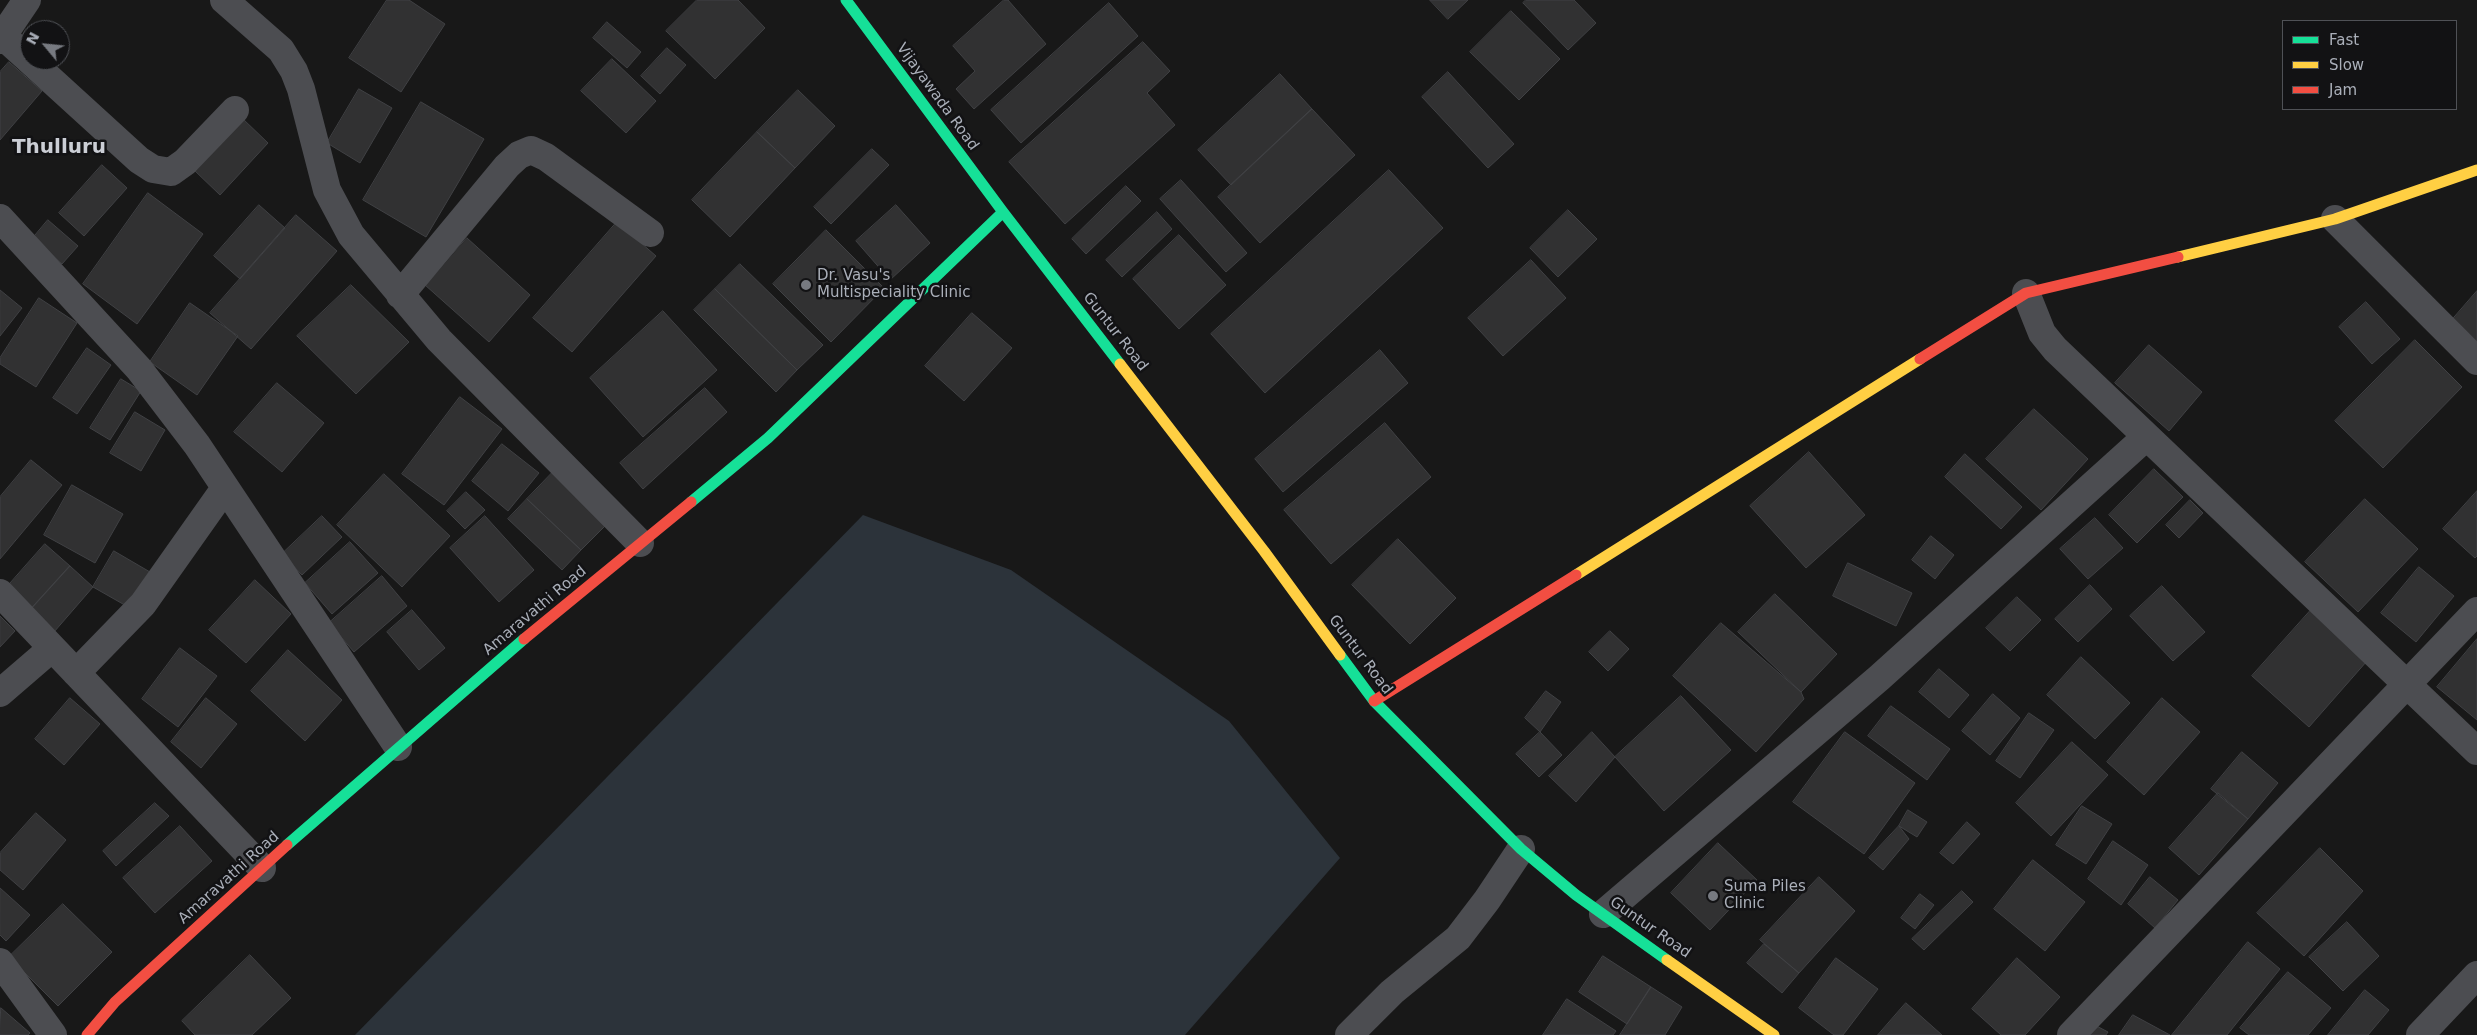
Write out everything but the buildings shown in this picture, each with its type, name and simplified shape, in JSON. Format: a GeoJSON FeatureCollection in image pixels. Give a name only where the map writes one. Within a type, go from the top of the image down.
{"type":"FeatureCollection","features":[{"type":"Feature","properties":{"kind":"main road","name":"Vijayawada Road"},"geometry":{"type":"LineString","coordinates":[[846,0],[1003,212]]}},
{"type":"Feature","properties":{"kind":"main road"},"geometry":{"type":"LineString","coordinates":[[1374,700],[2026,293],[2335,219],[2477,170]]}},
{"type":"Feature","properties":{"kind":"main road","name":"Amaravathi Road"},"geometry":{"type":"LineString","coordinates":[[87,1035],[115,1002],[262,868],[398,748],[640,543],[768,438],[1003,212]]}},
{"type":"Feature","properties":{"kind":"main road","name":"Guntur Road"},"geometry":{"type":"LineString","coordinates":[[1003,212],[1264,551],[1374,700],[1521,849],[1576,895],[1774,1035]]}},
{"type":"Feature","properties":{"kind":"street"},"geometry":{"type":"LineString","coordinates":[[27,0],[2,38],[139,160],[153,169],[171,172],[185,162],[234,110]]}},
{"type":"Feature","properties":{"kind":"street"},"geometry":{"type":"LineString","coordinates":[[224,0],[281,50],[294,71],[327,190],[351,235],[445,347],[640,543]]}},
{"type":"Feature","properties":{"kind":"street"},"geometry":{"type":"LineString","coordinates":[[400,295],[507,166],[519,155],[531,150],[546,157],[650,233]]}},
{"type":"Feature","properties":{"kind":"street"},"geometry":{"type":"LineString","coordinates":[[0,218],[139,369],[197,445],[398,748]]}},
{"type":"Feature","properties":{"kind":"street"},"geometry":{"type":"LineString","coordinates":[[2335,219],[2477,361]]}},
{"type":"Feature","properties":{"kind":"street"},"geometry":{"type":"LineString","coordinates":[[2026,293],[2042,333],[2055,350],[2477,750]]}},
{"type":"Feature","properties":{"kind":"street"},"geometry":{"type":"LineString","coordinates":[[1603,914],[1880,678],[2146,437]]}},
{"type":"Feature","properties":{"kind":"street"},"geometry":{"type":"LineString","coordinates":[[76,674],[143,604],[226,488]]}},
{"type":"Feature","properties":{"kind":"street"},"geometry":{"type":"LineString","coordinates":[[0,594],[262,868]]}},
{"type":"Feature","properties":{"kind":"street"},"geometry":{"type":"LineString","coordinates":[[2070,1035],[2477,611]]}},
{"type":"Feature","properties":{"kind":"street"},"geometry":{"type":"LineString","coordinates":[[0,692],[51,649]]}},
{"type":"Feature","properties":{"kind":"street"},"geometry":{"type":"LineString","coordinates":[[1349,1035],[1392,992],[1458,938],[1488,900],[1521,849]]}},
{"type":"Feature","properties":{"kind":"street"},"geometry":{"type":"LineString","coordinates":[[0,962],[53,1035]]}},
{"type":"Feature","properties":{"kind":"street"},"geometry":{"type":"LineString","coordinates":[[2420,1035],[2477,975]]}},
{"type":"Feature","properties":{"kind":"shaded area"},"geometry":{"type":"Polygon","coordinates":[[[863,515],[1011,570],[1229,721],[1340,858],[1185,1035],[355,1035],[863,515]]]}},
{"type":"Feature","properties":{"kind":"traffic: fast"},"geometry":{"type":"LineString","coordinates":[[846,0],[1003,212],[1120,364]]}},
{"type":"Feature","properties":{"kind":"traffic: fast"},"geometry":{"type":"LineString","coordinates":[[691,502],[768,438],[1003,212]]}},
{"type":"Feature","properties":{"kind":"traffic: fast"},"geometry":{"type":"LineString","coordinates":[[287,845],[524,639]]}},
{"type":"Feature","properties":{"kind":"traffic: fast"},"geometry":{"type":"LineString","coordinates":[[1340,655],[1374,701],[1521,849],[1576,895],[1667,960]]}},
{"type":"Feature","properties":{"kind":"traffic: slow"},"geometry":{"type":"LineString","coordinates":[[2178,257],[2335,219],[2477,170]]}},
{"type":"Feature","properties":{"kind":"traffic: slow"},"geometry":{"type":"LineString","coordinates":[[1576,575],[1920,359]]}},
{"type":"Feature","properties":{"kind":"traffic: slow"},"geometry":{"type":"LineString","coordinates":[[1120,364],[1264,551],[1340,655]]}},
{"type":"Feature","properties":{"kind":"traffic: slow"},"geometry":{"type":"LineString","coordinates":[[1667,960],[1774,1035]]}},
{"type":"Feature","properties":{"kind":"traffic: jam"},"geometry":{"type":"LineString","coordinates":[[1920,359],[2026,293],[2178,257]]}},
{"type":"Feature","properties":{"kind":"traffic: jam"},"geometry":{"type":"LineString","coordinates":[[524,639],[691,502]]}},
{"type":"Feature","properties":{"kind":"traffic: jam"},"geometry":{"type":"LineString","coordinates":[[1374,701],[1576,575]]}},
{"type":"Feature","properties":{"kind":"traffic: jam"},"geometry":{"type":"LineString","coordinates":[[87,1035],[115,1002],[287,845]]}},
{"type":"Feature","properties":{"kind":"place","name":"Dr. Vasu's Multispeciality Clinic"},"geometry":{"type":"Point","coordinates":[806,285]}},
{"type":"Feature","properties":{"kind":"place","name":"Suma Piles Clinic"},"geometry":{"type":"Point","coordinates":[1713,896]}},
{"type":"Feature","properties":{"kind":"district","name":"Thulluru"},"geometry":{"type":"Point","coordinates":[59,148]}}]}
